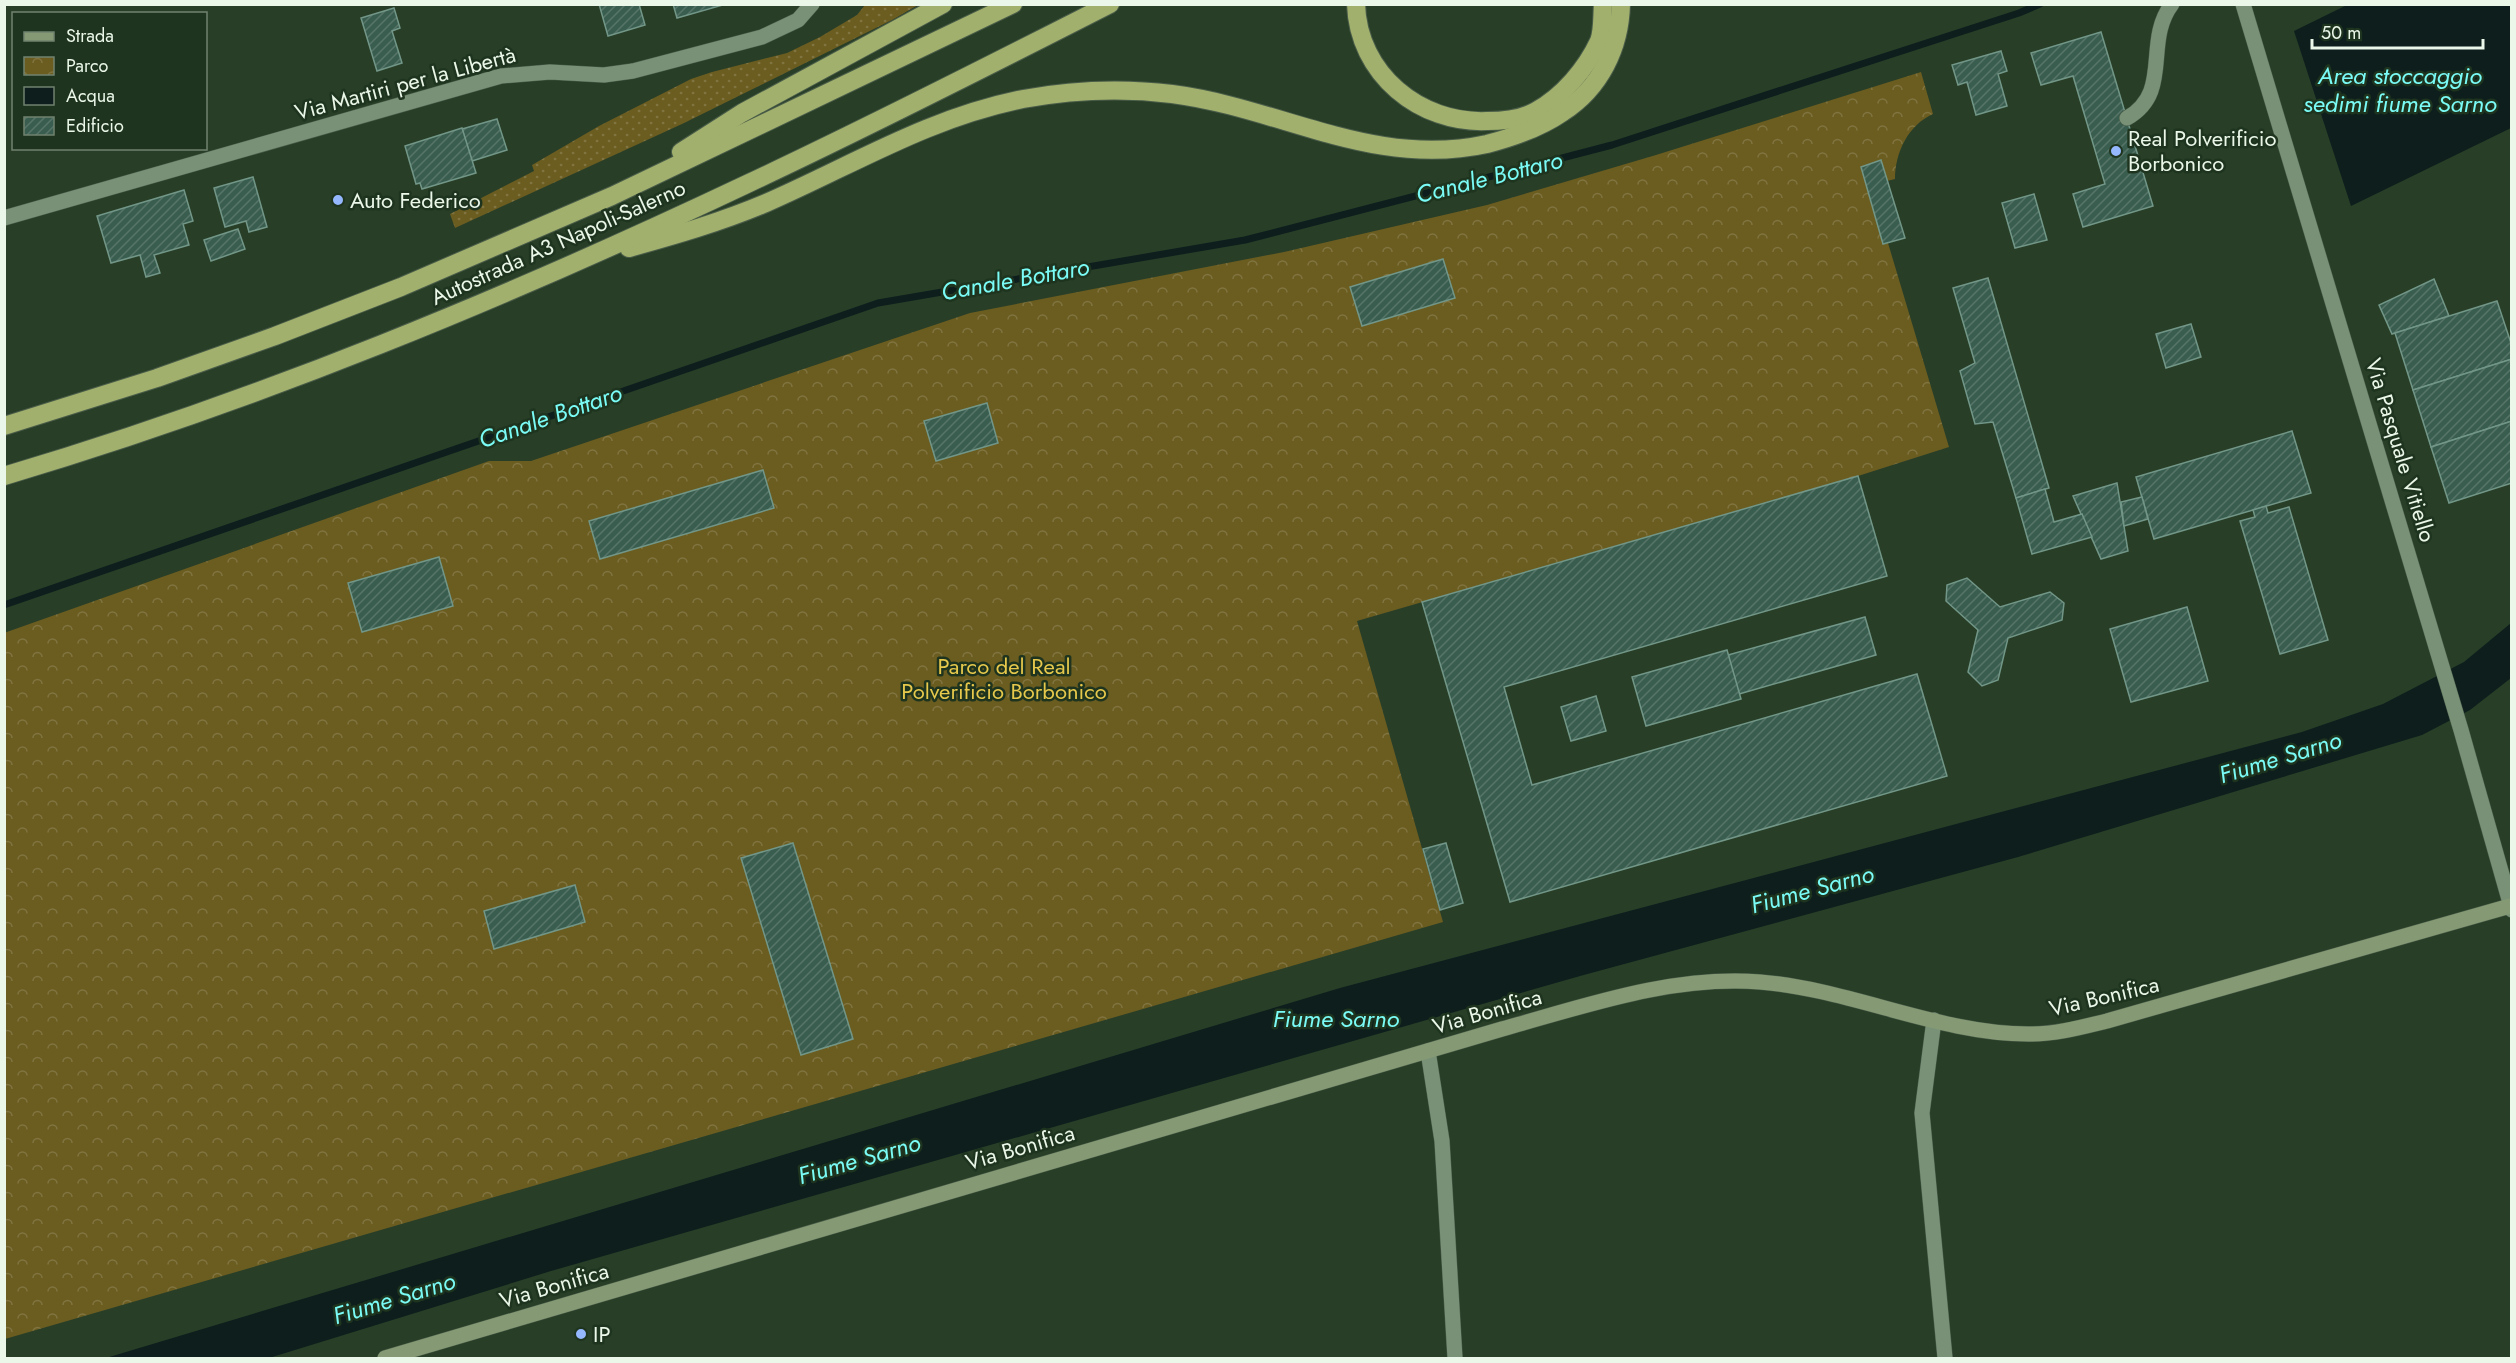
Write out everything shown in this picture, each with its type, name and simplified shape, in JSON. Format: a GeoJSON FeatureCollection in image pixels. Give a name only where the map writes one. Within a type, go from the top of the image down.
{"type":"FeatureCollection","features":[{"type":"Feature","properties":{"kind":"highway"},"geometry":{"type":"LineString","coordinates":[[612,196],[742,113],[943,4]]}},
{"type":"Feature","properties":{"kind":"highway","name":"Autostrada A3 Napoli-Salerno"},"geometry":{"type":"LineString","coordinates":[[4,426],[157,378],[275,336],[401,287],[612,196],[1013,4]]}},
{"type":"Feature","properties":{"kind":"highway","name":"Autostrada A3 Napoli-Salerno"},"geometry":{"type":"LineString","coordinates":[[4,476],[87,451],[281,383],[395,339],[573,264],[749,184],[1110,4]]}},
{"type":"Feature","properties":{"kind":"highway"},"geometry":{"type":"LineString","coordinates":[[1356,4],[1357,22],[1368,53],[1387,82],[1409,101],[1439,115],[1473,122],[1505,121],[1535,112],[1562,92],[1577,77],[1600,39],[1603,4]]}},
{"type":"Feature","properties":{"kind":"highway"},"geometry":{"type":"LineString","coordinates":[[573,264],[714,224],[768,202],[927,128],[1023,99],[1069,93],[1124,91],[1173,94],[1250,111],[1339,138],[1403,150],[1434,151],[1469,148],[1506,139],[1544,124],[1578,102],[1602,74],[1614,51],[1620,25],[1621,4]]}},
{"type":"Feature","properties":{"kind":"main road","name":"Via Bonifica"},"geometry":{"type":"LineString","coordinates":[[385,1359],[1428,1052],[1641,992],[1681,984],[1726,981],[1759,982],[1809,988],[1982,1030],[2030,1034],[2062,1032],[2107,1022],[2511,908]]}},
{"type":"Feature","properties":{"kind":"street","name":"Via Martiri per la Libertà"},"geometry":{"type":"LineString","coordinates":[[4,218],[501,76],[550,72],[604,75],[633,71],[779,31],[798,20],[812,4]]}},
{"type":"Feature","properties":{"kind":"street"},"geometry":{"type":"LineString","coordinates":[[2127,118],[2141,110],[2149,99],[2154,79],[2159,30],[2164,15],[2172,4]]}},
{"type":"Feature","properties":{"kind":"street","name":"Via Pasquale Vitiello"},"geometry":{"type":"LineString","coordinates":[[2243,4],[2461,730],[2511,908]]}},
{"type":"Feature","properties":{"kind":"street"},"geometry":{"type":"LineString","coordinates":[[1934,1020],[1922,1113],[1945,1359]]}},
{"type":"Feature","properties":{"kind":"street"},"geometry":{"type":"LineString","coordinates":[[1428,1052],[1442,1141],[1455,1359]]}},
{"type":"Feature","properties":{"kind":"green space"},"geometry":{"type":"Polygon","coordinates":[[[865,5],[918,5],[682,124],[455,228],[450,214],[534,171],[532,165],[599,126],[691,79],[787,53],[857,15],[865,5]]]}},
{"type":"Feature","properties":{"kind":"green space","name":"Parco del Real Polverificio Borbonico"},"geometry":{"type":"Polygon","coordinates":[[[1921,72],[1933,114],[1917,125],[1905,141],[1897,159],[1895,179],[1887,181],[1881,160],[1861,167],[1883,244],[1888,243],[1949,447],[1858,476],[1357,621],[1443,922],[5,1339],[4,633],[489,461],[531,461],[970,313],[1284,252],[1487,205],[1921,72]]]}},
{"type":"Feature","properties":{"kind":"water","name":"Area stoccaggio sedimi fiume Sarno"},"geometry":{"type":"Polygon","coordinates":[[[2349,4],[2511,5],[2511,128],[2351,206],[2294,31],[2349,4]]]}},
{"type":"Feature","properties":{"kind":"water","name":"Fiume Sarno"},"geometry":{"type":"Polygon","coordinates":[[[2511,623],[2511,678],[2470,710],[2422,735],[2018,857],[1580,976],[551,1271],[269,1358],[106,1358],[1340,988],[2302,732],[2383,704],[2464,662],[2511,623]]]}},
{"type":"Feature","properties":{"kind":"building"},"geometry":{"type":"Polygon","coordinates":[[[599,4],[639,4],[645,25],[608,36],[599,4]]]}},
{"type":"Feature","properties":{"kind":"building"},"geometry":{"type":"Polygon","coordinates":[[[673,4],[722,4],[723,5],[677,18],[673,4]]]}},
{"type":"Feature","properties":{"kind":"building"},"geometry":{"type":"Polygon","coordinates":[[[394,8],[400,28],[392,31],[402,63],[377,71],[361,18],[394,8]]]}},
{"type":"Feature","properties":{"kind":"building","name":"Real Polverificio Borbonico"},"geometry":{"type":"Polygon","coordinates":[[[2101,32],[2153,206],[2083,227],[2073,194],[2105,184],[2073,76],[2041,85],[2031,53],[2101,32]]]}},
{"type":"Feature","properties":{"kind":"building"},"geometry":{"type":"Polygon","coordinates":[[[2001,51],[2007,71],[1998,74],[2007,106],[1976,115],[1967,82],[1958,85],[1952,65],[2001,51]]]}},
{"type":"Feature","properties":{"kind":"building"},"geometry":{"type":"Polygon","coordinates":[[[497,119],[507,150],[472,161],[462,129],[497,119]]]}},
{"type":"Feature","properties":{"kind":"building"},"geometry":{"type":"Polygon","coordinates":[[[462,128],[476,173],[422,189],[420,183],[416,184],[405,146],[462,128]]]}},
{"type":"Feature","properties":{"kind":"building"},"geometry":{"type":"Polygon","coordinates":[[[1881,160],[1905,238],[1883,244],[1861,167],[1881,160]]]}},
{"type":"Feature","properties":{"kind":"building"},"geometry":{"type":"Polygon","coordinates":[[[253,177],[267,227],[249,232],[246,221],[225,227],[214,188],[253,177]]]}},
{"type":"Feature","properties":{"kind":"building"},"geometry":{"type":"Polygon","coordinates":[[[184,190],[193,221],[183,224],[189,245],[154,255],[160,273],[146,277],[140,255],[111,263],[97,216],[184,190]]]}},
{"type":"Feature","properties":{"kind":"building"},"geometry":{"type":"Polygon","coordinates":[[[2034,194],[2047,240],[2015,248],[2002,203],[2034,194]]]}},
{"type":"Feature","properties":{"kind":"building"},"geometry":{"type":"Polygon","coordinates":[[[238,229],[245,249],[211,261],[204,240],[238,229]]]}},
{"type":"Feature","properties":{"kind":"building"},"geometry":{"type":"Polygon","coordinates":[[[1443,259],[1455,298],[1362,326],[1350,287],[1443,259]]]}},
{"type":"Feature","properties":{"kind":"building"},"geometry":{"type":"Polygon","coordinates":[[[1988,278],[2049,488],[2016,498],[1993,422],[1975,424],[1960,371],[1975,363],[1953,288],[1988,278]]]}},
{"type":"Feature","properties":{"kind":"building"},"geometry":{"type":"Polygon","coordinates":[[[2434,279],[2449,316],[2392,334],[2379,305],[2434,279]]]}},
{"type":"Feature","properties":{"kind":"building"},"geometry":{"type":"Polygon","coordinates":[[[2497,301],[2512,346],[2512,359],[2413,390],[2395,333],[2497,301]]]}},
{"type":"Feature","properties":{"kind":"building"},"geometry":{"type":"Polygon","coordinates":[[[2191,324],[2201,357],[2166,368],[2156,334],[2191,324]]]}},
{"type":"Feature","properties":{"kind":"building"},"geometry":{"type":"Polygon","coordinates":[[[2512,359],[2512,421],[2431,447],[2413,390],[2512,359]]]}},
{"type":"Feature","properties":{"kind":"building"},"geometry":{"type":"Polygon","coordinates":[[[987,403],[998,443],[936,461],[924,421],[987,403]]]}},
{"type":"Feature","properties":{"kind":"building"},"geometry":{"type":"Polygon","coordinates":[[[2512,421],[2512,483],[2449,503],[2431,447],[2512,421]]]}},
{"type":"Feature","properties":{"kind":"building"},"geometry":{"type":"Polygon","coordinates":[[[2292,431],[2311,493],[2154,539],[2136,477],[2292,431]]]}},
{"type":"Feature","properties":{"kind":"building"},"geometry":{"type":"Polygon","coordinates":[[[763,470],[774,508],[600,559],[589,521],[763,470]]]}},
{"type":"Feature","properties":{"kind":"building"},"geometry":{"type":"Polygon","coordinates":[[[1858,476],[1887,576],[1504,687],[1532,785],[1917,674],[1947,776],[1510,902],[1422,602],[1858,476]]]}},
{"type":"Feature","properties":{"kind":"building"},"geometry":{"type":"Polygon","coordinates":[[[2117,483],[2128,551],[2101,559],[2073,496],[2117,483]]]}},
{"type":"Feature","properties":{"kind":"building"},"geometry":{"type":"Polygon","coordinates":[[[2045,489],[2054,522],[2082,514],[2092,537],[2032,554],[2016,498],[2045,489]]]}},
{"type":"Feature","properties":{"kind":"building"},"geometry":{"type":"Polygon","coordinates":[[[2142,497],[2148,519],[2124,526],[2121,502],[2142,497]]]}},
{"type":"Feature","properties":{"kind":"building"},"geometry":{"type":"Polygon","coordinates":[[[2266,506],[2268,513],[2289,507],[2328,640],[2280,654],[2240,521],[2255,517],[2253,510],[2266,506]]]}},
{"type":"Feature","properties":{"kind":"building"},"geometry":{"type":"Polygon","coordinates":[[[439,557],[453,606],[362,632],[348,583],[439,557]]]}},
{"type":"Feature","properties":{"kind":"building"},"geometry":{"type":"Polygon","coordinates":[[[1967,578],[2000,607],[2050,592],[2064,603],[2062,620],[2008,638],[1998,680],[1982,686],[1968,672],[1978,630],[1946,601],[1947,585],[1967,578]]]}},
{"type":"Feature","properties":{"kind":"building"},"geometry":{"type":"Polygon","coordinates":[[[2187,607],[2208,681],[2131,702],[2110,629],[2187,607]]]}},
{"type":"Feature","properties":{"kind":"building"},"geometry":{"type":"Polygon","coordinates":[[[1865,617],[1876,655],[1739,694],[1728,655],[1865,617]]]}},
{"type":"Feature","properties":{"kind":"building"},"geometry":{"type":"Polygon","coordinates":[[[1727,650],[1741,699],[1646,726],[1632,677],[1727,650]]]}},
{"type":"Feature","properties":{"kind":"building"},"geometry":{"type":"Polygon","coordinates":[[[1596,696],[1606,731],[1571,741],[1561,707],[1596,696]]]}},
{"type":"Feature","properties":{"kind":"building"},"geometry":{"type":"Polygon","coordinates":[[[793,843],[853,1039],[801,1055],[741,858],[793,843]]]}},
{"type":"Feature","properties":{"kind":"building"},"geometry":{"type":"Polygon","coordinates":[[[1446,843],[1463,903],[1440,910],[1423,849],[1446,843]]]}},
{"type":"Feature","properties":{"kind":"building"},"geometry":{"type":"Polygon","coordinates":[[[575,885],[585,922],[494,949],[484,911],[575,885]]]}},
{"type":"Feature","properties":{"kind":"waterway","name":"Canale Bottaro"},"geometry":{"type":"LineString","coordinates":[[4,605],[878,303],[1245,240],[1612,145],[2019,13],[2040,4]]}},
{"type":"Feature","properties":{"kind":"place","name":"Real Polverificio Borbonico"},"geometry":{"type":"Point","coordinates":[2116,151]}},
{"type":"Feature","properties":{"kind":"place","name":"Auto Federico"},"geometry":{"type":"Point","coordinates":[338,200]}},
{"type":"Feature","properties":{"kind":"place","name":"IP"},"geometry":{"type":"Point","coordinates":[581,1334]}}]}
